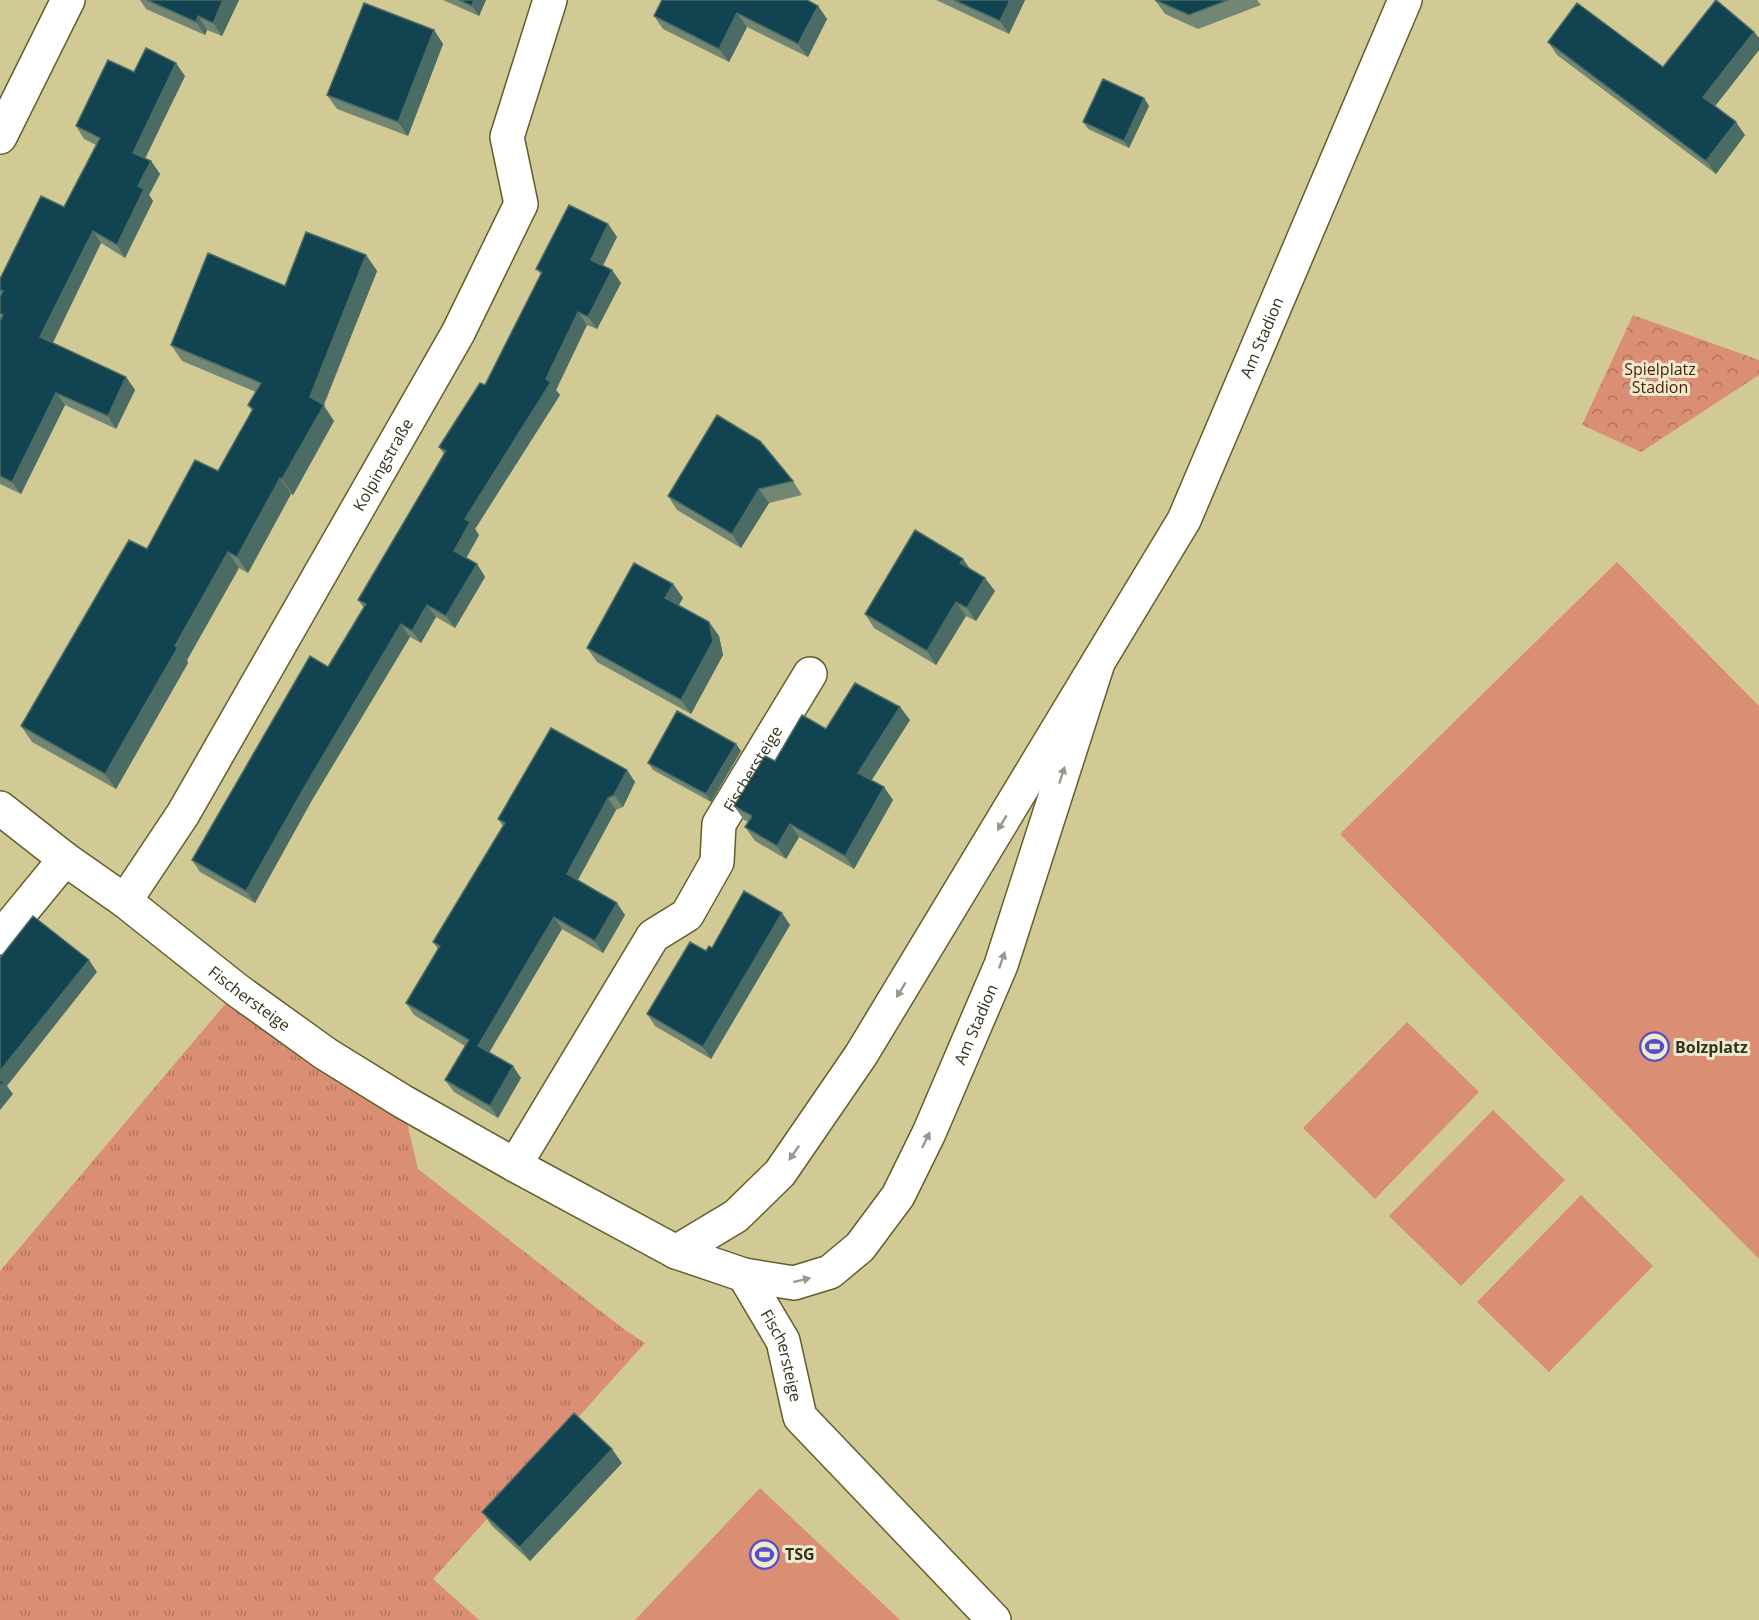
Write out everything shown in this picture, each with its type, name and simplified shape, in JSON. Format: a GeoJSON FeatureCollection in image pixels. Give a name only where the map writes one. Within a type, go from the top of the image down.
{"type":"FeatureCollection","features":[{"type":"Feature","properties":{"kind":"street"},"geometry":{"type":"LineString","coordinates":[[0,137],[68,0]]}},
{"type":"Feature","properties":{"kind":"street","name":"Kolpingstraße"},"geometry":{"type":"LineString","coordinates":[[125,901],[183,814],[405,427],[458,333],[521,204],[507,137],[550,0]]}},
{"type":"Feature","properties":{"kind":"street","name":"Am Stadion"},"geometry":{"type":"LineString","coordinates":[[676,1252],[736,1216],[780,1173],[861,1055],[1184,520],[1405,0]]}},
{"type":"Feature","properties":{"kind":"street","name":"Am Stadion"},"geometry":{"type":"LineString","coordinates":[[744,1275],[794,1283],[830,1272],[860,1247],[898,1196],[929,1133],[1001,965],[1097,666]]}},
{"type":"Feature","properties":{"kind":"street","name":"Fischersteige"},"geometry":{"type":"LineString","coordinates":[[515,1165],[653,936],[687,915],[717,862],[719,824],[810,674]]}},
{"type":"Feature","properties":{"kind":"street","name":"Fischersteige"},"geometry":{"type":"LineString","coordinates":[[0,808],[65,859],[125,901],[237,990],[326,1054],[402,1101],[515,1165],[676,1252],[744,1275],[783,1341],[800,1417],[994,1620]]}},
{"type":"Feature","properties":{"kind":"street"},"geometry":{"type":"LineString","coordinates":[[0,938],[65,859]]}},
{"type":"Feature","properties":{"kind":"green space","name":"Spielplatz Stadion"},"geometry":{"type":"Polygon","coordinates":[[[1633,315],[1759,360],[1759,375],[1641,452],[1582,425],[1633,315]]]}},
{"type":"Feature","properties":{"kind":"green space","name":"Bolzplatz"},"geometry":{"type":"Polygon","coordinates":[[[1617,562],[1759,706],[1759,1259],[1340,834],[1617,562]]]}},
{"type":"Feature","properties":{"kind":"green space"},"geometry":{"type":"Polygon","coordinates":[[[237,990],[402,1101],[418,1169],[625,1330],[645,1343],[433,1579],[479,1620],[0,1620],[0,1271],[237,990]]]}},
{"type":"Feature","properties":{"kind":"green space"},"geometry":{"type":"Polygon","coordinates":[[[1407,1022],[1479,1092],[1375,1199],[1303,1128],[1407,1022]]]}},
{"type":"Feature","properties":{"kind":"green space"},"geometry":{"type":"Polygon","coordinates":[[[1493,1110],[1565,1180],[1461,1286],[1389,1216],[1493,1110]]]}},
{"type":"Feature","properties":{"kind":"green space"},"geometry":{"type":"Polygon","coordinates":[[[1581,1195],[1653,1266],[1549,1372],[1477,1302],[1581,1195]]]}},
{"type":"Feature","properties":{"kind":"green space","name":"TSG"},"geometry":{"type":"Polygon","coordinates":[[[760,1488],[900,1620],[635,1620],[760,1488]]]}},
{"type":"Feature","properties":{"kind":"building"},"geometry":{"type":"Polygon","coordinates":[[[147,0],[223,0],[213,23],[198,16],[196,22],[147,0]]]}},
{"type":"Feature","properties":{"kind":"building"},"geometry":{"type":"Polygon","coordinates":[[[459,0],[474,0],[472,6],[459,0]]]}},
{"type":"Feature","properties":{"kind":"building"},"geometry":{"type":"Polygon","coordinates":[[[662,0],[807,0],[818,6],[798,44],[737,13],[719,49],[654,16],[662,0]]]}},
{"type":"Feature","properties":{"kind":"building"},"geometry":{"type":"Polygon","coordinates":[[[954,0],[1010,0],[1000,21],[954,0]]]}},
{"type":"Feature","properties":{"kind":"building"},"geometry":{"type":"Polygon","coordinates":[[[1155,0],[1228,0],[1189,15],[1155,0]]]}},
{"type":"Feature","properties":{"kind":"building"},"geometry":{"type":"Polygon","coordinates":[[[1716,0],[1754,32],[1703,97],[1736,122],[1706,161],[1548,42],[1577,3],[1663,67],[1716,0]]]}},
{"type":"Feature","properties":{"kind":"building"},"geometry":{"type":"Polygon","coordinates":[[[364,3],[434,30],[398,122],[327,95],[364,3]]]}},
{"type":"Feature","properties":{"kind":"building"},"geometry":{"type":"Polygon","coordinates":[[[146,48],[176,63],[133,153],[151,161],[138,186],[144,189],[117,245],[93,231],[40,337],[126,377],[108,416],[56,393],[12,482],[0,476],[0,321],[3,315],[0,313],[0,297],[3,291],[0,290],[0,279],[41,196],[64,207],[100,138],[76,126],[108,60],[134,72],[146,48]]]}},
{"type":"Feature","properties":{"kind":"building"},"geometry":{"type":"Polygon","coordinates":[[[1103,79],[1144,98],[1124,141],[1083,122],[1103,79]]]}},
{"type":"Feature","properties":{"kind":"building"},"geometry":{"type":"Polygon","coordinates":[[[569,205],[608,224],[591,260],[612,270],[588,317],[578,312],[546,379],[551,382],[465,519],[470,522],[454,551],[477,564],[446,616],[427,605],[412,631],[401,624],[246,891],[192,860],[310,656],[328,667],[366,604],[358,600],[446,451],[439,447],[480,383],[485,385],[542,272],[536,269],[569,205]]]}},
{"type":"Feature","properties":{"kind":"building"},"geometry":{"type":"Polygon","coordinates":[[[306,232],[366,255],[310,397],[324,405],[282,479],[280,478],[237,557],[228,552],[175,646],[178,647],[105,774],[21,726],[129,540],[147,549],[195,460],[218,471],[253,409],[248,405],[261,383],[171,345],[208,253],[285,286],[306,232]]]}},
{"type":"Feature","properties":{"kind":"building"},"geometry":{"type":"Polygon","coordinates":[[[717,415],[760,441],[793,481],[759,489],[732,534],[668,496],[717,415]]]}},
{"type":"Feature","properties":{"kind":"building"},"geometry":{"type":"Polygon","coordinates":[[[915,530],[963,559],[960,563],[985,578],[967,608],[956,602],[927,651],[865,614],[915,530]]]}},
{"type":"Feature","properties":{"kind":"building"},"geometry":{"type":"Polygon","coordinates":[[[634,563],[673,584],[665,598],[709,622],[713,641],[681,700],[587,648],[634,563]]]}},
{"type":"Feature","properties":{"kind":"building"},"geometry":{"type":"Polygon","coordinates":[[[855,683],[900,707],[858,773],[884,787],[845,856],[790,824],[777,846],[745,827],[752,816],[734,806],[765,756],[775,761],[802,715],[826,729],[855,683]]]}},
{"type":"Feature","properties":{"kind":"building"},"geometry":{"type":"Polygon","coordinates":[[[677,711],[736,744],[706,794],[648,763],[677,711]]]}},
{"type":"Feature","properties":{"kind":"building"},"geometry":{"type":"Polygon","coordinates":[[[551,728],[627,770],[614,795],[608,798],[567,874],[617,903],[595,941],[554,917],[478,1046],[513,1066],[490,1106],[445,1080],[469,1040],[406,1003],[440,946],[433,942],[505,823],[498,819],[551,728]]]}},
{"type":"Feature","properties":{"kind":"building"},"geometry":{"type":"Polygon","coordinates":[[[744,891],[782,913],[703,1047],[647,1014],[690,942],[706,951],[709,946],[712,948],[744,891]]]}},
{"type":"Feature","properties":{"kind":"building"},"geometry":{"type":"Polygon","coordinates":[[[33,916],[89,960],[0,1071],[0,958],[33,916]]]}},
{"type":"Feature","properties":{"kind":"building"},"geometry":{"type":"Polygon","coordinates":[[[574,1413],[612,1449],[520,1547],[482,1512],[574,1413]]]}},
{"type":"Feature","properties":{"kind":"place","name":"Bolzplatz"},"geometry":{"type":"Point","coordinates":[1654,1047]}},
{"type":"Feature","properties":{"kind":"place","name":"TSG"},"geometry":{"type":"Point","coordinates":[764,1554]}}]}
